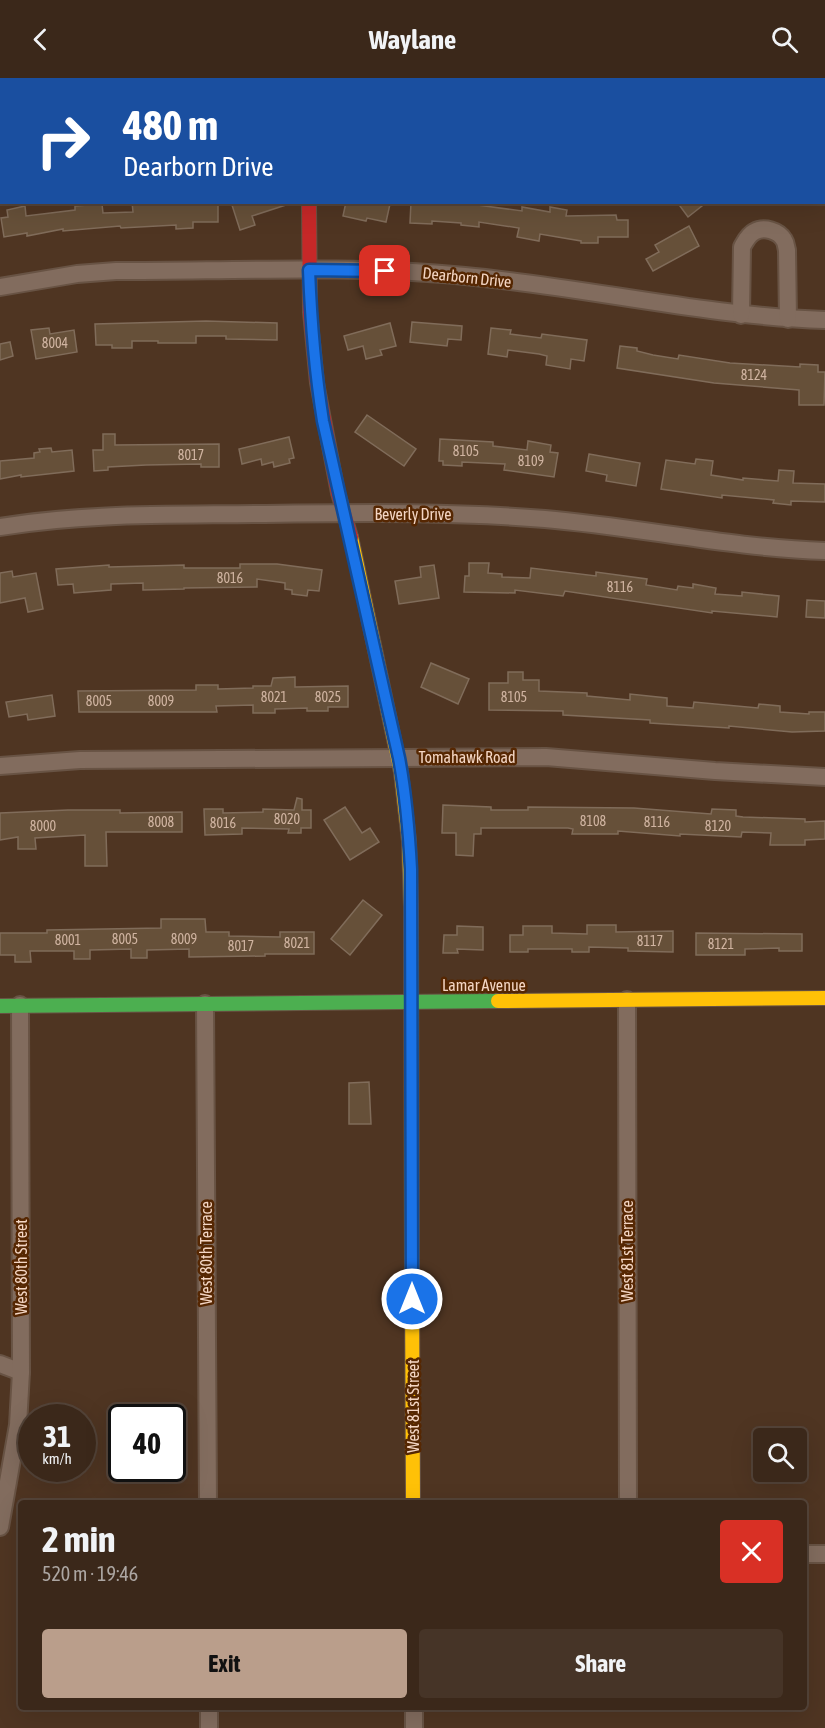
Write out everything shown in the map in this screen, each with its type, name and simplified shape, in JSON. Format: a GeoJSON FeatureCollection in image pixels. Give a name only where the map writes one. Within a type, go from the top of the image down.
{"type":"FeatureCollection","features":[{"type":"Feature","properties":{"kind":"street","name":"West 81st Street"},"geometry":{"type":"LineString","coordinates":[[309,204],[310,312],[317,383],[399,758],[406,802],[411,869],[413,1500]]}},
{"type":"Feature","properties":{"kind":"street"},"geometry":{"type":"LineString","coordinates":[[741,315],[742,247],[755,231],[766,230],[775,231],[784,240],[787,250],[788,319]]}},
{"type":"Feature","properties":{"kind":"street","name":"Dearborn Drive"},"geometry":{"type":"LineString","coordinates":[[0,287],[77,274],[116,271],[408,271],[516,281],[741,315],[825,320]]}},
{"type":"Feature","properties":{"kind":"street","name":"Beverly Drive"},"geometry":{"type":"LineString","coordinates":[[0,527],[41,520],[98,516],[432,513],[546,519],[721,543],[825,551]]}},
{"type":"Feature","properties":{"kind":"street","name":"Tomahawk Road"},"geometry":{"type":"LineString","coordinates":[[0,766],[80,760],[546,757],[715,771],[825,777]]}},
{"type":"Feature","properties":{"kind":"street","name":"Lamar Avenue"},"geometry":{"type":"LineString","coordinates":[[0,1006],[825,998]]}},
{"type":"Feature","properties":{"kind":"street","name":"West 81st Terrace"},"geometry":{"type":"LineString","coordinates":[[627,1000],[628,1500]]}},
{"type":"Feature","properties":{"kind":"street","name":"West 80th Terrace"},"geometry":{"type":"LineString","coordinates":[[205,1004],[208,1500]]}},
{"type":"Feature","properties":{"kind":"street","name":"West 80th Street"},"geometry":{"type":"LineString","coordinates":[[0,1527],[18,1425],[21,1372],[20,1005]]}},
{"type":"Feature","properties":{"kind":"street"},"geometry":{"type":"LineString","coordinates":[[0,1364],[21,1372]]}},
{"type":"Feature","properties":{"kind":"street"},"geometry":{"type":"LineString","coordinates":[[807,1554],[825,1554]]}},
{"type":"Feature","properties":{"kind":"street"},"geometry":{"type":"LineString","coordinates":[[209,1710],[209,1728]]}},
{"type":"Feature","properties":{"kind":"street"},"geometry":{"type":"LineString","coordinates":[[414,1710],[414,1728]]}},
{"type":"Feature","properties":{"kind":"building"},"geometry":{"type":"Polygon","coordinates":[[[102,204],[103,213],[133,212],[132,204],[218,204],[218,222],[193,222],[193,228],[176,229],[176,225],[121,228],[120,226],[63,231],[63,229],[27,236],[27,233],[4,237],[1,218],[8,217],[7,210],[25,206],[26,216],[75,210],[75,206],[102,204]]]}},
{"type":"Feature","properties":{"kind":"building"},"geometry":{"type":"Polygon","coordinates":[[[232,204],[286,204],[252,216],[255,225],[240,230],[232,204]]]}},
{"type":"Feature","properties":{"kind":"building"},"geometry":{"type":"Polygon","coordinates":[[[346,204],[390,204],[386,222],[343,216],[346,204]]]}},
{"type":"Feature","properties":{"kind":"building"},"geometry":{"type":"Polygon","coordinates":[[[411,204],[470,204],[522,211],[522,207],[550,212],[550,207],[567,210],[566,216],[616,215],[617,220],[628,220],[628,237],[598,237],[598,243],[581,243],[581,241],[540,234],[539,241],[517,237],[519,228],[479,222],[479,227],[432,221],[432,224],[410,223],[411,204]]]}},
{"type":"Feature","properties":{"kind":"building"},"geometry":{"type":"Polygon","coordinates":[[[678,204],[704,204],[688,217],[678,204]]]}},
{"type":"Feature","properties":{"kind":"building"},"geometry":{"type":"Polygon","coordinates":[[[689,226],[699,246],[653,271],[646,259],[659,252],[655,245],[689,226]]]}},
{"type":"Feature","properties":{"kind":"building"},"geometry":{"type":"Polygon","coordinates":[[[206,321],[277,323],[277,340],[196,336],[196,343],[132,341],[132,348],[96,345],[95,324],[206,321]]]}},
{"type":"Feature","properties":{"kind":"building"},"geometry":{"type":"Polygon","coordinates":[[[412,322],[462,326],[461,340],[448,339],[447,346],[410,342],[412,322]]]}},
{"type":"Feature","properties":{"kind":"building"},"geometry":{"type":"Polygon","coordinates":[[[390,323],[396,346],[380,350],[382,355],[366,359],[363,346],[348,350],[344,336],[390,323]]]}},
{"type":"Feature","properties":{"kind":"building"},"geometry":{"type":"Polygon","coordinates":[[[49,328],[50,334],[74,330],[77,352],[36,359],[31,330],[49,328]]]}},
{"type":"Feature","properties":{"kind":"building"},"geometry":{"type":"Polygon","coordinates":[[[491,328],[511,330],[510,334],[541,338],[542,334],[587,340],[584,361],[571,359],[570,369],[546,365],[547,356],[539,354],[508,350],[507,357],[488,354],[491,328]]]}},
{"type":"Feature","properties":{"kind":"building"},"geometry":{"type":"Polygon","coordinates":[[[10,342],[13,356],[0,360],[0,344],[10,342]]]}},
{"type":"Feature","properties":{"kind":"building"},"geometry":{"type":"Polygon","coordinates":[[[620,346],[678,359],[679,355],[730,363],[800,367],[800,364],[818,365],[818,372],[825,372],[824,405],[799,405],[799,390],[714,383],[617,368],[620,346]]]}},
{"type":"Feature","properties":{"kind":"building"},"geometry":{"type":"Polygon","coordinates":[[[367,415],[416,449],[404,466],[355,432],[367,415]]]}},
{"type":"Feature","properties":{"kind":"building"},"geometry":{"type":"Polygon","coordinates":[[[103,434],[115,434],[115,445],[219,444],[219,467],[201,467],[201,464],[146,465],[108,467],[108,470],[94,471],[93,450],[103,450],[103,434]]]}},
{"type":"Feature","properties":{"kind":"building"},"geometry":{"type":"Polygon","coordinates":[[[289,437],[294,458],[289,459],[290,463],[274,467],[273,462],[262,465],[261,459],[242,464],[239,449],[289,437]]]}},
{"type":"Feature","properties":{"kind":"building"},"geometry":{"type":"Polygon","coordinates":[[[440,439],[493,442],[493,446],[527,450],[528,441],[551,445],[550,452],[558,453],[554,477],[504,470],[505,464],[462,462],[462,466],[443,465],[443,461],[439,461],[440,439]]]}},
{"type":"Feature","properties":{"kind":"building"},"geometry":{"type":"Polygon","coordinates":[[[51,448],[52,452],[72,450],[74,471],[0,479],[0,461],[34,458],[34,453],[40,452],[39,449],[51,448]]]}},
{"type":"Feature","properties":{"kind":"building"},"geometry":{"type":"Polygon","coordinates":[[[589,454],[640,463],[636,486],[606,481],[607,475],[586,471],[589,454]]]}},
{"type":"Feature","properties":{"kind":"building"},"geometry":{"type":"Polygon","coordinates":[[[696,459],[713,461],[711,475],[743,480],[743,478],[778,481],[779,470],[794,471],[793,483],[825,484],[825,502],[791,501],[791,505],[773,503],[774,500],[722,495],[722,498],[661,489],[666,460],[695,464],[696,459]]]}},
{"type":"Feature","properties":{"kind":"building"},"geometry":{"type":"Polygon","coordinates":[[[469,563],[489,563],[488,573],[502,574],[502,577],[530,578],[531,568],[596,576],[596,572],[647,579],[646,585],[677,590],[678,586],[693,588],[693,584],[716,588],[715,594],[742,596],[742,592],[779,596],[777,617],[712,611],[712,613],[565,591],[563,596],[515,590],[515,593],[464,592],[465,576],[469,576],[469,563]]]}},
{"type":"Feature","properties":{"kind":"building"},"geometry":{"type":"Polygon","coordinates":[[[240,564],[277,564],[322,570],[319,591],[308,590],[307,596],[292,594],[292,590],[285,589],[285,583],[257,579],[257,587],[143,590],[143,583],[111,584],[111,590],[74,593],[73,584],[58,585],[56,569],[109,565],[109,567],[184,565],[184,568],[240,568],[240,564]]]}},
{"type":"Feature","properties":{"kind":"building"},"geometry":{"type":"Polygon","coordinates":[[[434,565],[439,598],[399,604],[395,581],[421,577],[420,567],[434,565]]]}},
{"type":"Feature","properties":{"kind":"building"},"geometry":{"type":"Polygon","coordinates":[[[12,571],[13,577],[36,573],[43,609],[28,612],[25,598],[0,603],[0,573],[12,571]]]}},
{"type":"Feature","properties":{"kind":"building"},"geometry":{"type":"Polygon","coordinates":[[[807,600],[825,601],[825,618],[806,617],[807,600]]]}},
{"type":"Feature","properties":{"kind":"building"},"geometry":{"type":"Polygon","coordinates":[[[431,663],[469,679],[458,704],[421,687],[431,663]]]}},
{"type":"Feature","properties":{"kind":"building"},"geometry":{"type":"Polygon","coordinates":[[[508,672],[523,672],[523,680],[539,680],[539,691],[587,693],[587,696],[630,700],[630,694],[667,698],[667,706],[693,708],[694,702],[758,708],[759,704],[780,706],[780,712],[809,714],[809,712],[825,712],[825,731],[792,732],[729,726],[729,728],[650,723],[650,720],[563,715],[563,711],[489,710],[489,683],[508,683],[508,672]]]}},
{"type":"Feature","properties":{"kind":"building"},"geometry":{"type":"Polygon","coordinates":[[[295,677],[295,687],[348,686],[348,707],[328,707],[328,711],[307,711],[307,708],[275,709],[275,713],[253,713],[253,705],[216,706],[217,712],[79,712],[78,691],[196,690],[196,685],[218,685],[218,689],[253,688],[253,686],[271,686],[273,678],[295,677]]]}},
{"type":"Feature","properties":{"kind":"building"},"geometry":{"type":"Polygon","coordinates":[[[52,695],[55,716],[28,720],[27,714],[9,717],[6,702],[52,695]]]}},
{"type":"Feature","properties":{"kind":"building"},"geometry":{"type":"Polygon","coordinates":[[[297,798],[302,799],[302,810],[311,810],[311,828],[301,828],[301,833],[288,833],[289,829],[242,828],[242,834],[205,835],[204,809],[223,809],[223,813],[263,812],[263,809],[294,810],[297,798]]]}},
{"type":"Feature","properties":{"kind":"building"},"geometry":{"type":"Polygon","coordinates":[[[443,805],[491,807],[491,810],[528,810],[528,807],[634,808],[711,814],[712,809],[736,810],[736,816],[743,817],[805,819],[805,822],[825,821],[825,839],[805,840],[805,845],[770,845],[771,833],[742,832],[741,837],[680,834],[680,836],[618,831],[618,834],[572,834],[573,829],[568,828],[481,828],[481,834],[474,834],[473,856],[456,855],[456,833],[442,833],[443,805]]]}},
{"type":"Feature","properties":{"kind":"building"},"geometry":{"type":"Polygon","coordinates":[[[345,807],[362,833],[370,828],[379,842],[350,860],[324,820],[345,807]]]}},
{"type":"Feature","properties":{"kind":"building"},"geometry":{"type":"Polygon","coordinates":[[[120,810],[120,813],[182,812],[182,832],[106,832],[107,866],[85,866],[85,835],[35,838],[36,849],[18,849],[18,837],[0,840],[0,813],[120,810]]]}},
{"type":"Feature","properties":{"kind":"building"},"geometry":{"type":"Polygon","coordinates":[[[363,900],[382,915],[350,955],[331,939],[363,900]]]}},
{"type":"Feature","properties":{"kind":"building"},"geometry":{"type":"Polygon","coordinates":[[[161,919],[205,919],[206,932],[229,932],[229,936],[280,937],[280,932],[314,932],[314,954],[189,957],[189,949],[147,950],[147,958],[131,958],[131,949],[90,950],[90,959],[74,959],[74,951],[30,951],[31,962],[15,962],[15,955],[0,955],[0,933],[161,928],[161,919]]]}},
{"type":"Feature","properties":{"kind":"building"},"geometry":{"type":"Polygon","coordinates":[[[587,925],[616,925],[616,932],[673,931],[673,952],[589,947],[589,952],[572,952],[572,949],[528,949],[528,952],[510,952],[510,935],[523,935],[523,926],[552,926],[552,933],[587,934],[587,925]]]}},
{"type":"Feature","properties":{"kind":"building"},"geometry":{"type":"Polygon","coordinates":[[[457,926],[483,927],[483,950],[457,949],[458,953],[443,953],[444,935],[457,935],[457,926]]]}},
{"type":"Feature","properties":{"kind":"building"},"geometry":{"type":"Polygon","coordinates":[[[696,933],[802,934],[802,951],[779,951],[779,948],[745,949],[745,955],[696,955],[696,933]]]}},
{"type":"Feature","properties":{"kind":"building"},"geometry":{"type":"Polygon","coordinates":[[[369,1082],[371,1124],[349,1124],[349,1083],[369,1082]]]}},
{"type":"Feature","properties":{"kind":"traffic: fast"},"geometry":{"type":"LineString","coordinates":[[411,907],[412,1288]]}},
{"type":"Feature","properties":{"kind":"traffic: fast"},"geometry":{"type":"LineString","coordinates":[[0,1006],[498,1001]]}},
{"type":"Feature","properties":{"kind":"traffic: slow"},"geometry":{"type":"LineString","coordinates":[[351,537],[401,772],[409,841],[411,907]]}},
{"type":"Feature","properties":{"kind":"traffic: slow"},"geometry":{"type":"LineString","coordinates":[[498,1001],[825,998]]}},
{"type":"Feature","properties":{"kind":"traffic: slow"},"geometry":{"type":"LineString","coordinates":[[412,1288],[413,1500]]}},
{"type":"Feature","properties":{"kind":"traffic: jam"},"geometry":{"type":"LineString","coordinates":[[309,204],[310,312],[317,383],[338,493],[351,537]]}},
{"type":"Feature","properties":{"kind":"route"},"geometry":{"type":"LineString","coordinates":[[385,271],[309,270],[310,312],[323,421],[392,724],[403,779],[408,825],[411,869],[412,1299]]}}]}
